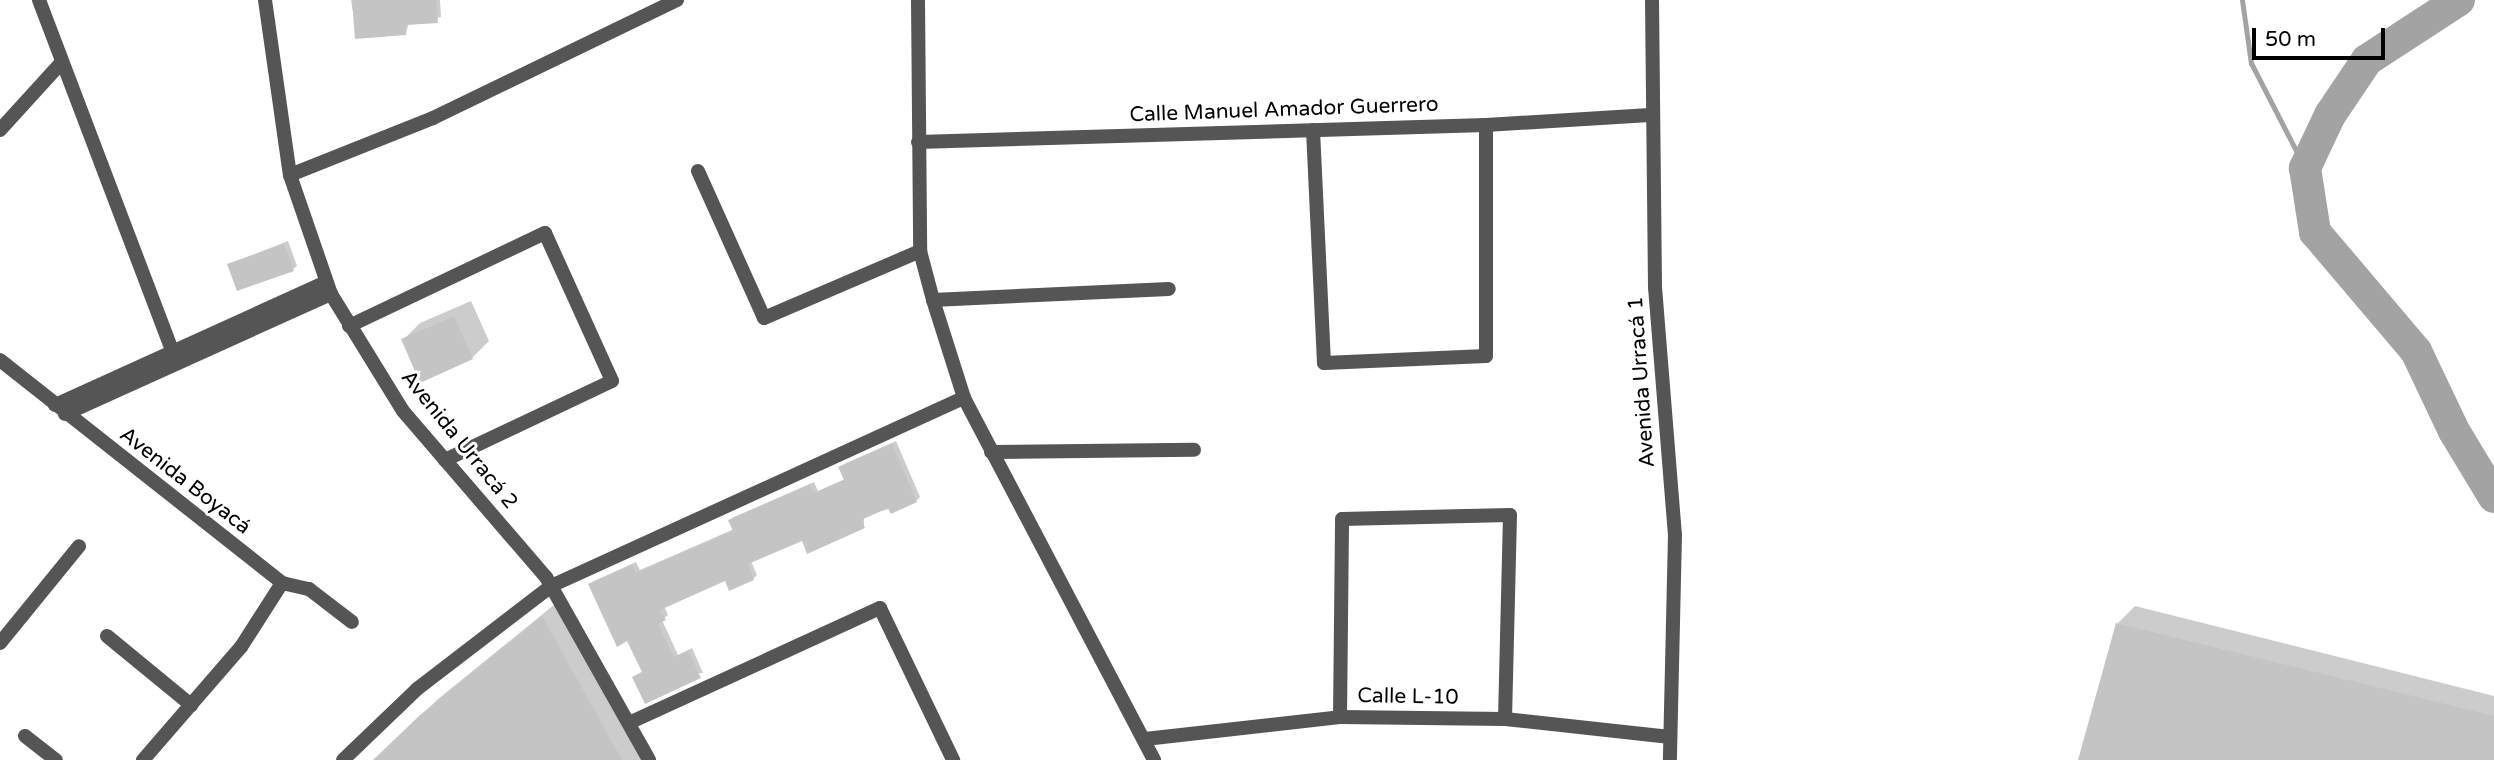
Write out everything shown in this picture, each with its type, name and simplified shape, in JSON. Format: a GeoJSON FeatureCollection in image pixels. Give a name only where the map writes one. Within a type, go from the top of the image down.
{"type":"FeatureCollection","features":[{"type":"Feature","properties":{"kind":"street"},"geometry":{"type":"LineString","coordinates":[[39,0],[177,363]]}},
{"type":"Feature","properties":{"kind":"street","name":"Avenida Urracá 2"},"geometry":{"type":"LineString","coordinates":[[265,0],[290,175],[329,288],[349,326],[403,411],[551,586],[631,723],[649,760]]}},
{"type":"Feature","properties":{"kind":"street"},"geometry":{"type":"LineString","coordinates":[[290,175],[433,118],[677,0]]}},
{"type":"Feature","properties":{"kind":"street"},"geometry":{"type":"LineString","coordinates":[[918,0],[920,251],[933,300],[964,398],[1077,620],[1145,739],[1154,760]]}},
{"type":"Feature","properties":{"kind":"street","name":"Avenida Urracá 1"},"geometry":{"type":"LineString","coordinates":[[1652,0],[1650,115],[1656,287],[1675,534],[1670,760]]}},
{"type":"Feature","properties":{"kind":"street"},"geometry":{"type":"LineString","coordinates":[[0,130],[61,63]]}},
{"type":"Feature","properties":{"kind":"street","name":"Calle Manuel Amador Guerrero"},"geometry":{"type":"LineString","coordinates":[[918,142],[1486,125],[1650,115]]}},
{"type":"Feature","properties":{"kind":"street"},"geometry":{"type":"LineString","coordinates":[[1313,130],[1324,363],[1486,356],[1486,125]]}},
{"type":"Feature","properties":{"kind":"street"},"geometry":{"type":"LineString","coordinates":[[698,171],[764,318],[920,251]]}},
{"type":"Feature","properties":{"kind":"street"},"geometry":{"type":"LineString","coordinates":[[349,326],[545,233],[612,381],[445,460]]}},
{"type":"Feature","properties":{"kind":"street"},"geometry":{"type":"LineString","coordinates":[[60,409],[171,349],[329,288]]}},
{"type":"Feature","properties":{"kind":"street"},"geometry":{"type":"LineString","coordinates":[[60,409],[177,363],[329,288]]}},
{"type":"Feature","properties":{"kind":"street"},"geometry":{"type":"LineString","coordinates":[[933,300],[1169,289]]}},
{"type":"Feature","properties":{"kind":"street","name":"Avenida Boyacá"},"geometry":{"type":"LineString","coordinates":[[0,360],[282,583],[309,589],[352,622]]}},
{"type":"Feature","properties":{"kind":"street"},"geometry":{"type":"LineString","coordinates":[[343,760],[360,739],[417,690],[551,586],[964,398]]}},
{"type":"Feature","properties":{"kind":"street"},"geometry":{"type":"LineString","coordinates":[[992,452],[1194,450]]}},
{"type":"Feature","properties":{"kind":"street"},"geometry":{"type":"LineString","coordinates":[[1340,717],[1342,519],[1510,515],[1505,719]]}},
{"type":"Feature","properties":{"kind":"street"},"geometry":{"type":"LineString","coordinates":[[0,643],[79,546]]}},
{"type":"Feature","properties":{"kind":"street"},"geometry":{"type":"LineString","coordinates":[[143,760],[241,647],[282,583]]}},
{"type":"Feature","properties":{"kind":"street"},"geometry":{"type":"LineString","coordinates":[[631,723],[880,608],[953,760]]}},
{"type":"Feature","properties":{"kind":"street"},"geometry":{"type":"LineString","coordinates":[[107,636],[191,705]]}},
{"type":"Feature","properties":{"kind":"street","name":"Calle L-10"},"geometry":{"type":"LineString","coordinates":[[1145,739],[1340,717],[1505,719],[1670,737]]}},
{"type":"Feature","properties":{"kind":"street"},"geometry":{"type":"LineString","coordinates":[[25,736],[56,760]]}},
{"type":"Feature","properties":{"kind":"building"},"geometry":{"type":"Polygon","coordinates":[[[352,0],[436,0],[438,23],[406,25],[406,35],[355,39],[352,0]]]}},
{"type":"Feature","properties":{"kind":"building"},"geometry":{"type":"Polygon","coordinates":[[[284,244],[294,271],[237,291],[227,264],[284,244]]]}},
{"type":"Feature","properties":{"kind":"building"},"geometry":{"type":"Polygon","coordinates":[[[454,316],[473,359],[420,383],[401,339],[454,316]]]}},
{"type":"Feature","properties":{"kind":"building"},"geometry":{"type":"Polygon","coordinates":[[[892,444],[917,502],[891,514],[888,508],[861,520],[865,528],[807,554],[802,541],[748,564],[754,580],[729,591],[725,581],[660,610],[666,620],[658,624],[674,657],[688,651],[701,678],[645,704],[632,677],[642,672],[627,641],[617,647],[588,584],[632,565],[636,573],[733,531],[728,520],[810,485],[814,493],[844,480],[838,467],[892,444]]]}},
{"type":"Feature","properties":{"kind":"building"},"geometry":{"type":"Polygon","coordinates":[[[542,616],[622,760],[373,760],[419,716],[542,616]]]}},
{"type":"Feature","properties":{"kind":"building"},"geometry":{"type":"Polygon","coordinates":[[[2116,623],[2494,716],[2494,760],[2078,760],[2116,623]]]}},
{"type":"Feature","properties":{"kind":"waterway"},"geometry":{"type":"LineString","coordinates":[[2242,0],[2251,63],[2305,168]]}},
{"type":"Feature","properties":{"kind":"waterway"},"geometry":{"type":"LineString","coordinates":[[2459,0],[2367,60],[2330,115],[2305,168],[2315,232],[2416,351],[2454,431],[2494,497]]}}]}
